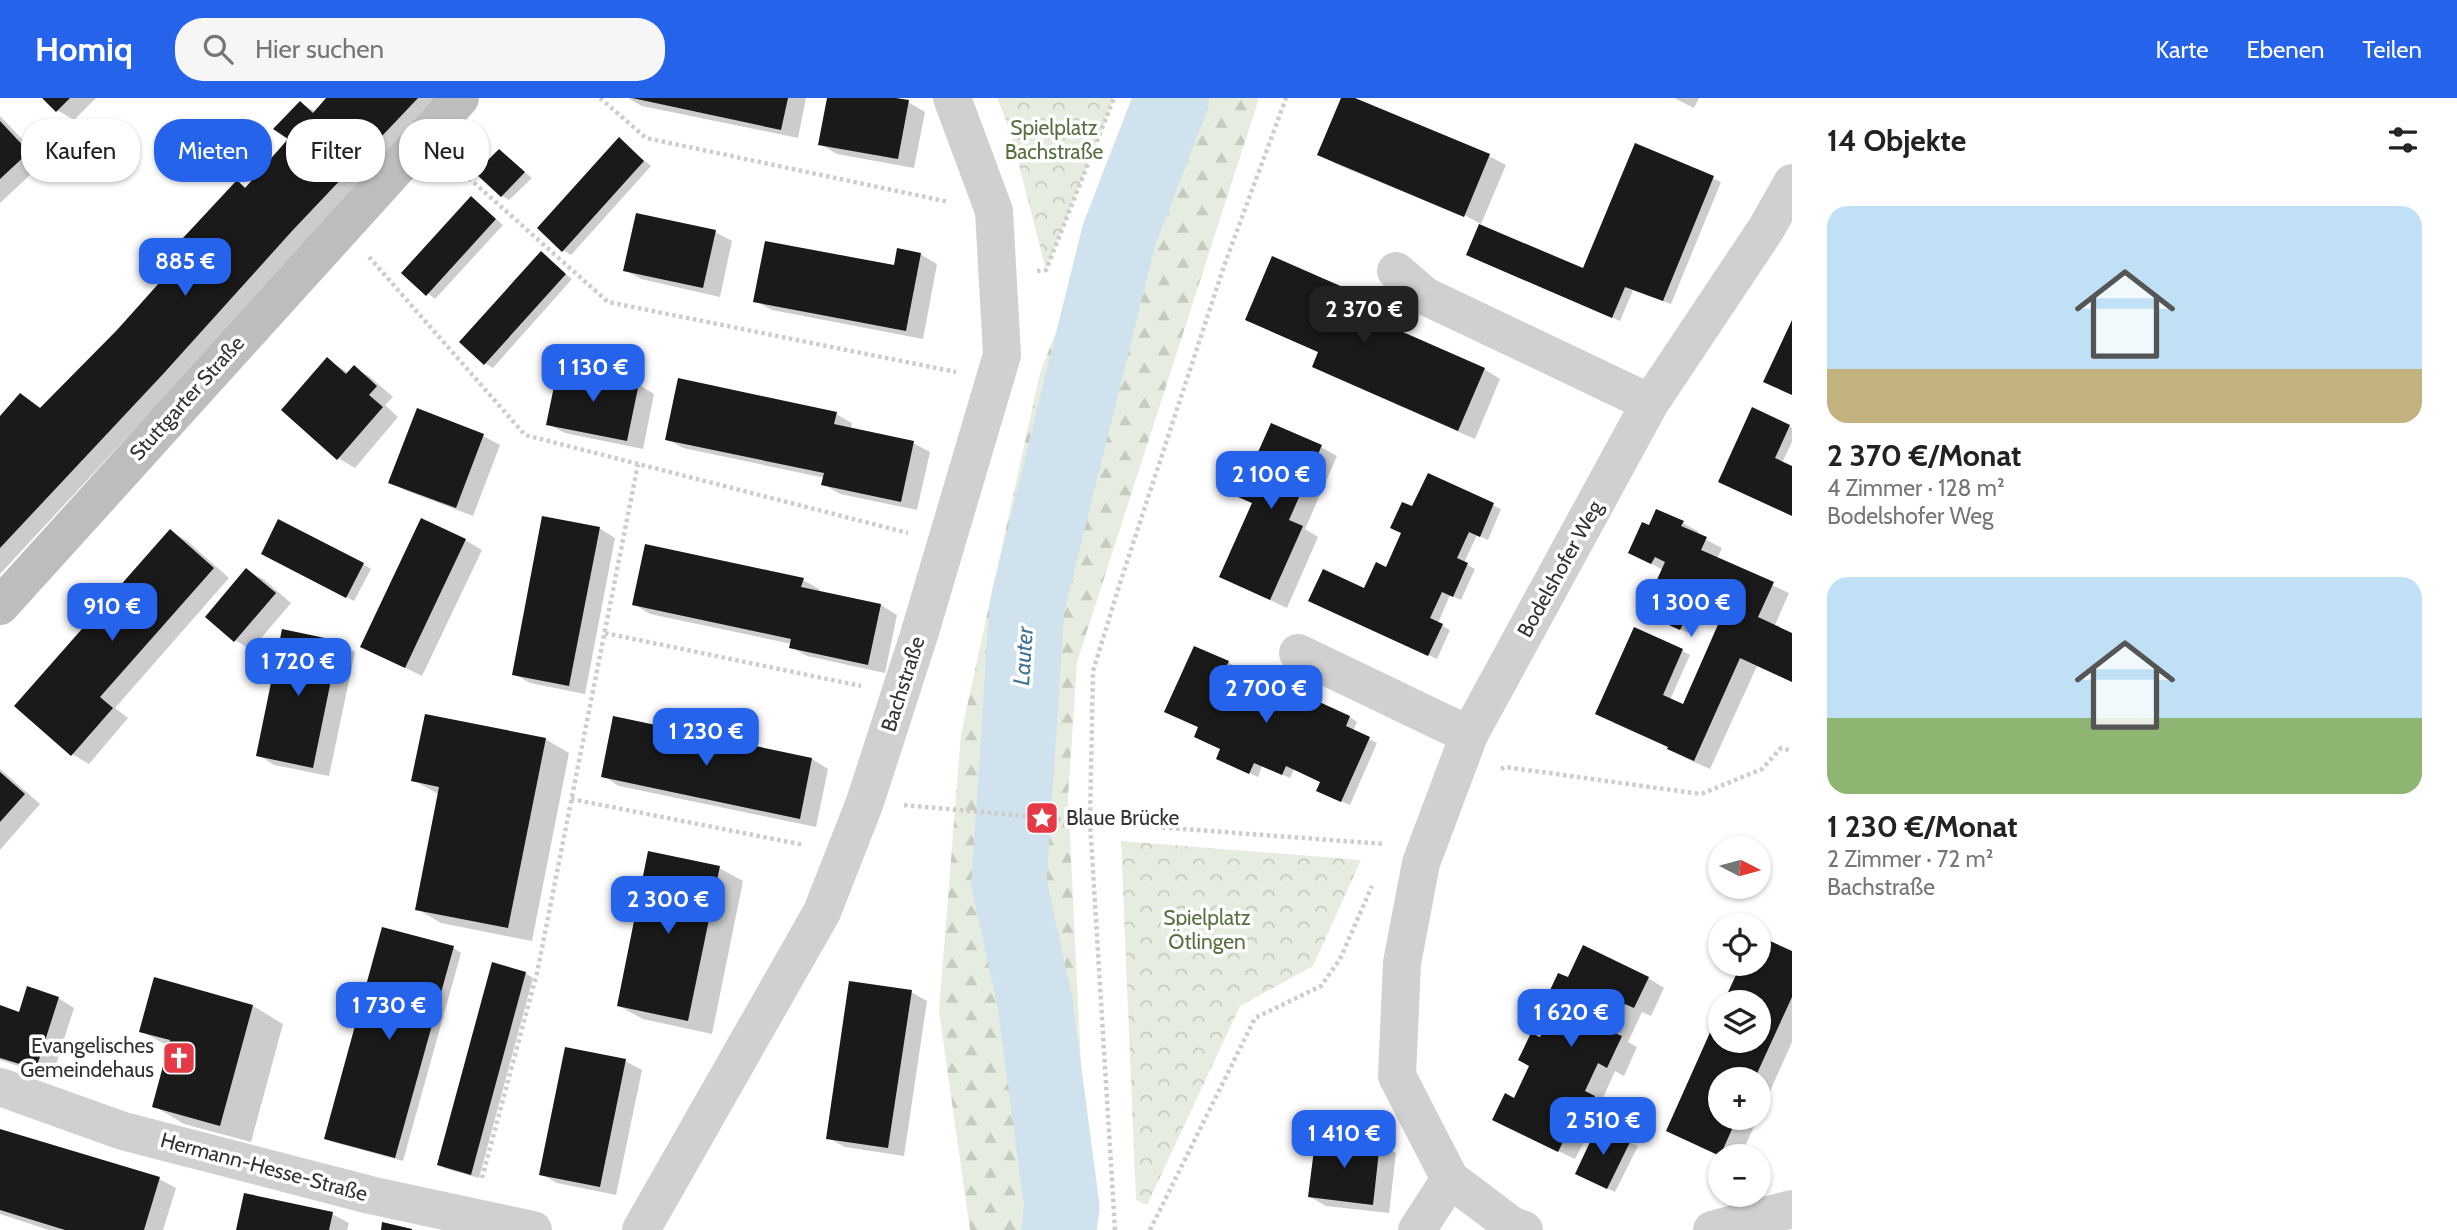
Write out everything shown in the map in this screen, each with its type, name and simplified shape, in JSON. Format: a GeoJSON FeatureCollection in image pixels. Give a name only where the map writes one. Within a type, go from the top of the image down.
{"type":"FeatureCollection","features":[{"type":"Feature","properties":{"kind":"main road","name":"Stuttgarter Straße"},"geometry":{"type":"LineString","coordinates":[[441,119],[460,98]]}},
{"type":"Feature","properties":{"kind":"main road","name":"Stuttgarter Straße"},"geometry":{"type":"LineString","coordinates":[[0,606],[399,166]]}},
{"type":"Feature","properties":{"kind":"street","name":"Bachstraße"},"geometry":{"type":"LineString","coordinates":[[633,1228],[822,912],[865,802],[947,543],[995,380],[1002,355],[994,211],[952,98]]}},
{"type":"Feature","properties":{"kind":"street","name":"Bodelshofer Weg"},"geometry":{"type":"LineString","coordinates":[[1524,1230],[1511,1225],[1450,1179],[1397,1076],[1402,963],[1424,855],[1469,735],[1650,403],[1766,229],[1792,183]]}},
{"type":"Feature","properties":{"kind":"street"},"geometry":{"type":"LineString","coordinates":[[1396,271],[1425,296],[1650,403]]}},
{"type":"Feature","properties":{"kind":"street"},"geometry":{"type":"LineString","coordinates":[[1298,653],[1469,735]]}},
{"type":"Feature","properties":{"kind":"street","name":"Hermann-Hesse-Straße"},"geometry":{"type":"LineString","coordinates":[[0,1087],[123,1131],[370,1195],[533,1230]]}},
{"type":"Feature","properties":{"kind":"street"},"geometry":{"type":"LineString","coordinates":[[1417,1230],[1450,1179]]}},
{"type":"Feature","properties":{"kind":"street"},"geometry":{"type":"LineString","coordinates":[[1712,1230],[1792,1209]]}},
{"type":"Feature","properties":{"kind":"path"},"geometry":{"type":"LineString","coordinates":[[600,98],[646,138],[994,211]]}},
{"type":"Feature","properties":{"kind":"path"},"geometry":{"type":"LineString","coordinates":[[998,276],[1046,270],[1114,98]]}},
{"type":"Feature","properties":{"kind":"path"},"geometry":{"type":"LineString","coordinates":[[1115,1230],[1090,822],[1093,671],[1220,279],[1286,98]]}},
{"type":"Feature","properties":{"kind":"path"},"geometry":{"type":"LineString","coordinates":[[473,182],[608,302],[995,380]]}},
{"type":"Feature","properties":{"kind":"path"},"geometry":{"type":"LineString","coordinates":[[343,228],[525,435],[947,543]]}},
{"type":"Feature","properties":{"kind":"path"},"geometry":{"type":"LineString","coordinates":[[471,1217],[537,973],[638,464]]}},
{"type":"Feature","properties":{"kind":"path"},"geometry":{"type":"LineString","coordinates":[[605,633],[900,694]]}},
{"type":"Feature","properties":{"kind":"path"},"geometry":{"type":"LineString","coordinates":[[1444,798],[1505,767],[1701,794],[1762,769],[1781,748],[1792,751]]}},
{"type":"Feature","properties":{"kind":"path"},"geometry":{"type":"LineString","coordinates":[[571,799],[845,853]]}},
{"type":"Feature","properties":{"kind":"path"},"geometry":{"type":"LineString","coordinates":[[948,809],[1424,855]]}},
{"type":"Feature","properties":{"kind":"path"},"geometry":{"type":"LineString","coordinates":[[1150,1230],[1255,1018],[1321,986],[1340,959],[1380,868],[1424,855]]}},
{"type":"Feature","properties":{"kind":"green space","name":"Spielplatz Bachstraße"},"geometry":{"type":"Polygon","coordinates":[[[997,98],[1114,98],[1046,270],[1010,130],[997,98]]]}},
{"type":"Feature","properties":{"kind":"green space"},"geometry":{"type":"Polygon","coordinates":[[[1147,98],[1259,98],[1077,662],[1068,797],[1089,1230],[970,1230],[939,1011],[961,734],[1040,373],[1147,98]]]}},
{"type":"Feature","properties":{"kind":"green space","name":"Spielplatz Ötlingen"},"geometry":{"type":"Polygon","coordinates":[[[1121,841],[1361,860],[1313,966],[1240,1006],[1147,1205],[1136,1200],[1121,841]]]}},
{"type":"Feature","properties":{"kind":"building"},"geometry":{"type":"Polygon","coordinates":[[[42,98],[70,98],[56,112],[42,98]]]}},
{"type":"Feature","properties":{"kind":"building"},"geometry":{"type":"Polygon","coordinates":[[[326,98],[418,98],[385,133],[385,119],[286,119],[286,138],[273,129],[300,101],[313,113],[326,98]]]}},
{"type":"Feature","properties":{"kind":"building"},"geometry":{"type":"Polygon","coordinates":[[[632,98],[788,98],[781,130],[632,98]]]}},
{"type":"Feature","properties":{"kind":"building"},"geometry":{"type":"Polygon","coordinates":[[[827,98],[909,100],[898,159],[818,145],[827,98]]]}},
{"type":"Feature","properties":{"kind":"building"},"geometry":{"type":"Polygon","coordinates":[[[1341,98],[1355,98],[1490,154],[1464,217],[1317,155],[1341,98]]]}},
{"type":"Feature","properties":{"kind":"building"},"geometry":{"type":"Polygon","coordinates":[[[0,121],[21,143],[21,159],[0,179],[0,121]]]}},
{"type":"Feature","properties":{"kind":"building"},"geometry":{"type":"Polygon","coordinates":[[[619,137],[644,161],[562,252],[537,228],[619,137]]]}},
{"type":"Feature","properties":{"kind":"building"},"geometry":{"type":"Polygon","coordinates":[[[286,141],[286,182],[338,182],[0,548],[0,416],[20,393],[40,408],[117,330],[177,263],[169,253],[235,182],[245,188],[250,182],[272,182],[272,157],[286,141]]]}},
{"type":"Feature","properties":{"kind":"building"},"geometry":{"type":"Polygon","coordinates":[[[1635,143],[1714,176],[1663,301],[1625,287],[1612,318],[1466,255],[1479,224],[1583,268],[1635,143]]]}},
{"type":"Feature","properties":{"kind":"building"},"geometry":{"type":"Polygon","coordinates":[[[499,149],[525,172],[501,197],[485,182],[489,182],[489,159],[499,149]]]}},
{"type":"Feature","properties":{"kind":"building"},"geometry":{"type":"Polygon","coordinates":[[[471,196],[496,219],[426,296],[401,273],[471,196]]]}},
{"type":"Feature","properties":{"kind":"building"},"geometry":{"type":"Polygon","coordinates":[[[636,213],[716,230],[703,288],[623,271],[636,213]]]}},
{"type":"Feature","properties":{"kind":"building"},"geometry":{"type":"Polygon","coordinates":[[[765,241],[894,265],[897,248],[921,253],[906,331],[753,302],[765,241]]]}},
{"type":"Feature","properties":{"kind":"building"},"geometry":{"type":"Polygon","coordinates":[[[541,251],[566,274],[484,365],[459,342],[541,251]]]}},
{"type":"Feature","properties":{"kind":"building"},"geometry":{"type":"Polygon","coordinates":[[[1272,256],[1345,288],[1339,304],[1485,368],[1458,431],[1312,367],[1318,352],[1245,320],[1272,256]]]}},
{"type":"Feature","properties":{"kind":"building"},"geometry":{"type":"Polygon","coordinates":[[[1792,320],[1792,395],[1763,382],[1792,320]]]}},
{"type":"Feature","properties":{"kind":"building"},"geometry":{"type":"Polygon","coordinates":[[[327,357],[346,374],[354,365],[377,386],[369,395],[383,407],[337,460],[281,410],[327,357]]]}},
{"type":"Feature","properties":{"kind":"building"},"geometry":{"type":"Polygon","coordinates":[[[558,367],[639,383],[627,441],[546,425],[558,367]]]}},
{"type":"Feature","properties":{"kind":"building"},"geometry":{"type":"Polygon","coordinates":[[[678,378],[837,412],[834,424],[914,441],[901,502],[821,485],[824,473],[665,440],[678,378]]]}},
{"type":"Feature","properties":{"kind":"building"},"geometry":{"type":"Polygon","coordinates":[[[1752,407],[1790,425],[1775,458],[1792,466],[1792,516],[1718,482],[1752,407]]]}},
{"type":"Feature","properties":{"kind":"building"},"geometry":{"type":"Polygon","coordinates":[[[417,408],[484,434],[456,508],[388,483],[417,408]]]}},
{"type":"Feature","properties":{"kind":"building"},"geometry":{"type":"Polygon","coordinates":[[[1271,423],[1322,445],[1289,520],[1303,526],[1270,600],[1219,577],[1252,503],[1238,497],[1271,423]]]}},
{"type":"Feature","properties":{"kind":"building"},"geometry":{"type":"Polygon","coordinates":[[[1428,473],[1494,503],[1480,537],[1469,532],[1457,558],[1468,563],[1453,597],[1442,592],[1430,618],[1443,624],[1428,656],[1308,601],[1323,569],[1364,588],[1376,562],[1386,567],[1401,533],[1390,528],[1402,502],[1412,506],[1428,473]]]}},
{"type":"Feature","properties":{"kind":"building"},"geometry":{"type":"Polygon","coordinates":[[[1656,509],[1684,521],[1681,526],[1707,537],[1701,550],[1774,582],[1758,617],[1792,633],[1792,682],[1740,658],[1694,761],[1595,714],[1634,627],[1683,649],[1663,695],[1683,704],[1724,611],[1695,598],[1680,630],[1642,613],[1665,562],[1655,557],[1651,564],[1628,553],[1642,522],[1649,525],[1656,509]]]}},
{"type":"Feature","properties":{"kind":"building"},"geometry":{"type":"Polygon","coordinates":[[[542,516],[600,527],[569,686],[512,675],[542,516]]]}},
{"type":"Feature","properties":{"kind":"building"},"geometry":{"type":"Polygon","coordinates":[[[421,518],[466,539],[405,668],[360,647],[421,518]]]}},
{"type":"Feature","properties":{"kind":"building"},"geometry":{"type":"Polygon","coordinates":[[[278,519],[364,563],[346,598],[261,554],[278,519]]]}},
{"type":"Feature","properties":{"kind":"building"},"geometry":{"type":"Polygon","coordinates":[[[170,529],[214,568],[100,697],[113,708],[71,756],[14,706],[170,529]]]}},
{"type":"Feature","properties":{"kind":"building"},"geometry":{"type":"Polygon","coordinates":[[[645,544],[804,578],[801,587],[881,604],[868,665],[789,648],[791,639],[632,605],[645,544]]]}},
{"type":"Feature","properties":{"kind":"building"},"geometry":{"type":"Polygon","coordinates":[[[246,568],[276,593],[234,642],[205,617],[246,568]]]}},
{"type":"Feature","properties":{"kind":"building"},"geometry":{"type":"Polygon","coordinates":[[[282,629],[339,641],[313,768],[256,756],[282,629]]]}},
{"type":"Feature","properties":{"kind":"building"},"geometry":{"type":"Polygon","coordinates":[[[1194,646],[1229,661],[1224,671],[1250,683],[1254,673],[1289,688],[1284,698],[1311,710],[1315,700],[1350,716],[1346,726],[1370,737],[1341,802],[1316,791],[1320,782],[1286,766],[1282,775],[1254,763],[1249,774],[1216,759],[1220,749],[1194,737],[1198,727],[1164,712],[1194,646]]]}},
{"type":"Feature","properties":{"kind":"building"},"geometry":{"type":"Polygon","coordinates":[[[425,714],[546,738],[508,928],[415,910],[439,787],[411,781],[425,714]]]}},
{"type":"Feature","properties":{"kind":"building"},"geometry":{"type":"Polygon","coordinates":[[[613,716],[812,758],[800,819],[601,777],[613,716]]]}},
{"type":"Feature","properties":{"kind":"building"},"geometry":{"type":"Polygon","coordinates":[[[0,772],[25,794],[0,822],[0,772]]]}},
{"type":"Feature","properties":{"kind":"building"},"geometry":{"type":"Polygon","coordinates":[[[648,851],[720,866],[688,1021],[617,1006],[648,851]]]}},
{"type":"Feature","properties":{"kind":"building"},"geometry":{"type":"Polygon","coordinates":[[[382,927],[454,946],[395,1158],[324,1139],[382,927]]]}},
{"type":"Feature","properties":{"kind":"building"},"geometry":{"type":"Polygon","coordinates":[[[1771,941],[1792,951],[1792,997],[1771,1043],[1771,990],[1729,990],[1735,976],[1771,976],[1771,941]]]}},
{"type":"Feature","properties":{"kind":"building"},"geometry":{"type":"Polygon","coordinates":[[[1583,945],[1649,977],[1634,1008],[1625,1004],[1612,1032],[1622,1036],[1607,1068],[1598,1063],[1585,1091],[1595,1096],[1581,1128],[1572,1124],[1558,1152],[1492,1120],[1505,1093],[1514,1098],[1529,1066],[1518,1060],[1531,1033],[1540,1037],[1556,1005],[1545,1001],[1558,973],[1568,977],[1583,945]]]}},
{"type":"Feature","properties":{"kind":"building"},"geometry":{"type":"Polygon","coordinates":[[[492,962],[526,972],[471,1175],[437,1165],[492,962]]]}},
{"type":"Feature","properties":{"kind":"building"},"geometry":{"type":"Polygon","coordinates":[[[154,977],[253,1005],[220,1126],[152,1107],[170,1040],[139,1032],[154,977]]]}},
{"type":"Feature","properties":{"kind":"building"},"geometry":{"type":"Polygon","coordinates":[[[849,981],[912,990],[888,1148],[826,1139],[849,981]]]}},
{"type":"Feature","properties":{"kind":"building"},"geometry":{"type":"Polygon","coordinates":[[[27,986],[59,997],[36,1069],[0,1058],[0,1005],[19,1012],[27,986]]]}},
{"type":"Feature","properties":{"kind":"building"},"geometry":{"type":"Polygon","coordinates":[[[1708,1037],[1708,1053],[1766,1053],[1760,1067],[1708,1067],[1708,1130],[1732,1130],[1725,1144],[1708,1144],[1708,1150],[1666,1131],[1708,1037]]]}},
{"type":"Feature","properties":{"kind":"building"},"geometry":{"type":"Polygon","coordinates":[[[565,1047],[626,1059],[600,1187],[539,1175],[565,1047]]]}},
{"type":"Feature","properties":{"kind":"building"},"geometry":{"type":"Polygon","coordinates":[[[1598,1125],[1631,1140],[1607,1189],[1575,1174],[1598,1125]]]}},
{"type":"Feature","properties":{"kind":"building"},"geometry":{"type":"Polygon","coordinates":[[[0,1129],[160,1177],[144,1230],[65,1230],[0,1210],[0,1129]]]}},
{"type":"Feature","properties":{"kind":"building"},"geometry":{"type":"Polygon","coordinates":[[[1316,1134],[1380,1142],[1373,1205],[1308,1197],[1316,1134]]]}},
{"type":"Feature","properties":{"kind":"building"},"geometry":{"type":"Polygon","coordinates":[[[244,1193],[333,1212],[329,1230],[236,1230],[244,1193]]]}},
{"type":"Feature","properties":{"kind":"building"},"geometry":{"type":"Polygon","coordinates":[[[382,1222],[412,1229],[412,1230],[381,1230],[382,1222]]]}},
{"type":"Feature","properties":{"kind":"waterway","name":"Lauter"},"geometry":{"type":"LineString","coordinates":[[1059,1230],[1062,1207],[1035,1003],[1009,883],[1027,606],[1119,235],[1172,98]]}},
{"type":"Feature","properties":{"kind":"place","name":"Blaue Brücke"},"geometry":{"type":"Point","coordinates":[1042,818]}},
{"type":"Feature","properties":{"kind":"place","name":"Evangelisches Gemeindehaus"},"geometry":{"type":"Point","coordinates":[179,1058]}}]}
